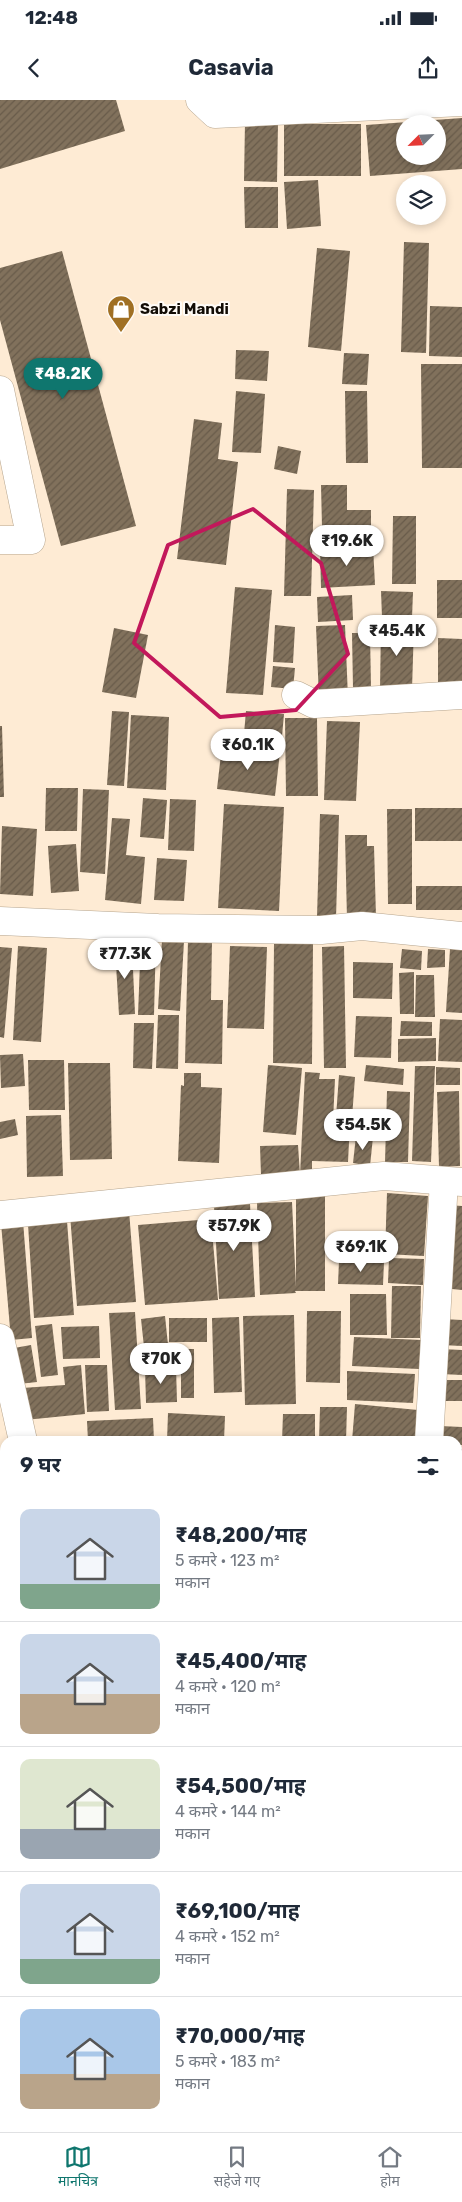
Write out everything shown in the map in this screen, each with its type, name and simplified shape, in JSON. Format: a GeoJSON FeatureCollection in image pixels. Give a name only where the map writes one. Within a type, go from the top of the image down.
{"type":"FeatureCollection","features":[{"type":"Feature","properties":{"kind":"street"},"geometry":{"type":"LineString","coordinates":[[200,100],[215,114],[462,102]]}},
{"type":"Feature","properties":{"kind":"street"},"geometry":{"type":"LineString","coordinates":[[0,390],[31,540],[0,540]]}},
{"type":"Feature","properties":{"kind":"street"},"geometry":{"type":"LineString","coordinates":[[296,695],[314,704],[462,695]]}},
{"type":"Feature","properties":{"kind":"street"},"geometry":{"type":"LineString","coordinates":[[0,921],[158,928],[302,930],[362,926],[462,936]]}},
{"type":"Feature","properties":{"kind":"street"},"geometry":{"type":"LineString","coordinates":[[0,1215],[384,1176],[453,1182],[429,1436]]}},
{"type":"Feature","properties":{"kind":"street"},"geometry":{"type":"LineString","coordinates":[[0,1338],[22,1436]]}},
{"type":"Feature","properties":{"kind":"highlighted area"},"geometry":{"type":"Polygon","coordinates":[[[253,509],[321,563],[348,654],[296,710],[220,717],[134,643],[168,545],[253,509]]]}},
{"type":"Feature","properties":{"kind":"building"},"geometry":{"type":"Polygon","coordinates":[[[0,100],[116,100],[125,131],[0,169],[0,100]]]}},
{"type":"Feature","properties":{"kind":"building"},"geometry":{"type":"Polygon","coordinates":[[[462,118],[462,169],[370,176],[366,125],[396,123],[396,165],[446,165],[446,119],[462,118]]]}},
{"type":"Feature","properties":{"kind":"building"},"geometry":{"type":"Polygon","coordinates":[[[245,122],[278,123],[277,182],[244,181],[245,122]]]}},
{"type":"Feature","properties":{"kind":"building"},"geometry":{"type":"Polygon","coordinates":[[[284,124],[361,124],[361,176],[284,176],[284,124]]]}},
{"type":"Feature","properties":{"kind":"building"},"geometry":{"type":"Polygon","coordinates":[[[318,180],[321,226],[287,229],[284,182],[318,180]]]}},
{"type":"Feature","properties":{"kind":"building"},"geometry":{"type":"Polygon","coordinates":[[[244,187],[278,187],[278,228],[245,228],[244,187]]]}},
{"type":"Feature","properties":{"kind":"building"},"geometry":{"type":"Polygon","coordinates":[[[404,242],[429,243],[426,353],[401,352],[404,242]]]}},
{"type":"Feature","properties":{"kind":"building"},"geometry":{"type":"Polygon","coordinates":[[[317,248],[350,251],[341,351],[308,347],[317,248]]]}},
{"type":"Feature","properties":{"kind":"building"},"geometry":{"type":"Polygon","coordinates":[[[62,251],[136,526],[61,546],[0,320],[0,268],[62,251]]]}},
{"type":"Feature","properties":{"kind":"building"},"geometry":{"type":"Polygon","coordinates":[[[430,306],[462,307],[462,357],[429,356],[430,306]]]}},
{"type":"Feature","properties":{"kind":"building"},"geometry":{"type":"Polygon","coordinates":[[[236,350],[269,351],[267,381],[235,379],[236,350]]]}},
{"type":"Feature","properties":{"kind":"building"},"geometry":{"type":"Polygon","coordinates":[[[344,353],[369,354],[367,385],[342,384],[344,353]]]}},
{"type":"Feature","properties":{"kind":"building"},"geometry":{"type":"Polygon","coordinates":[[[421,364],[462,364],[462,468],[422,468],[421,364]]]}},
{"type":"Feature","properties":{"kind":"building"},"geometry":{"type":"Polygon","coordinates":[[[236,391],[265,394],[261,453],[232,452],[236,391]]]}},
{"type":"Feature","properties":{"kind":"building"},"geometry":{"type":"Polygon","coordinates":[[[345,391],[367,391],[368,463],[346,463],[345,391]]]}},
{"type":"Feature","properties":{"kind":"building"},"geometry":{"type":"Polygon","coordinates":[[[194,419],[222,423],[218,459],[238,462],[226,565],[177,559],[194,419]]]}},
{"type":"Feature","properties":{"kind":"building"},"geometry":{"type":"Polygon","coordinates":[[[278,446],[301,451],[297,474],[274,469],[278,446]]]}},
{"type":"Feature","properties":{"kind":"building"},"geometry":{"type":"Polygon","coordinates":[[[321,485],[347,485],[347,510],[371,510],[371,526],[322,527],[321,485]]]}},
{"type":"Feature","properties":{"kind":"building"},"geometry":{"type":"Polygon","coordinates":[[[287,489],[314,490],[311,596],[284,596],[287,489]]]}},
{"type":"Feature","properties":{"kind":"building"},"geometry":{"type":"Polygon","coordinates":[[[393,516],[416,516],[416,584],[392,584],[393,516]]]}},
{"type":"Feature","properties":{"kind":"building"},"geometry":{"type":"Polygon","coordinates":[[[373,546],[375,585],[321,588],[320,549],[373,546]]]}},
{"type":"Feature","properties":{"kind":"building"},"geometry":{"type":"Polygon","coordinates":[[[437,580],[462,580],[462,618],[437,618],[437,580]]]}},
{"type":"Feature","properties":{"kind":"building"},"geometry":{"type":"Polygon","coordinates":[[[235,587],[272,590],[263,695],[226,693],[235,587]]]}},
{"type":"Feature","properties":{"kind":"building"},"geometry":{"type":"Polygon","coordinates":[[[381,591],[413,592],[412,618],[382,617],[381,591]]]}},
{"type":"Feature","properties":{"kind":"building"},"geometry":{"type":"Polygon","coordinates":[[[352,595],[353,620],[318,622],[317,597],[352,595]]]}},
{"type":"Feature","properties":{"kind":"building"},"geometry":{"type":"Polygon","coordinates":[[[275,625],[295,627],[293,663],[273,662],[275,625]]]}},
{"type":"Feature","properties":{"kind":"building"},"geometry":{"type":"Polygon","coordinates":[[[345,625],[348,698],[319,699],[316,626],[345,625]]]}},
{"type":"Feature","properties":{"kind":"building"},"geometry":{"type":"Polygon","coordinates":[[[381,625],[414,625],[412,690],[380,689],[381,625]]]}},
{"type":"Feature","properties":{"kind":"building"},"geometry":{"type":"Polygon","coordinates":[[[114,628],[148,635],[136,698],[102,692],[114,628]]]}},
{"type":"Feature","properties":{"kind":"building"},"geometry":{"type":"Polygon","coordinates":[[[352,633],[370,633],[371,688],[353,688],[352,633]]]}},
{"type":"Feature","properties":{"kind":"building"},"geometry":{"type":"Polygon","coordinates":[[[438,638],[462,639],[462,686],[438,685],[438,638]]]}},
{"type":"Feature","properties":{"kind":"building"},"geometry":{"type":"Polygon","coordinates":[[[273,666],[295,668],[293,689],[271,687],[273,666]]]}},
{"type":"Feature","properties":{"kind":"building"},"geometry":{"type":"Polygon","coordinates":[[[112,711],[129,712],[124,786],[107,785],[112,711]]]}},
{"type":"Feature","properties":{"kind":"building"},"geometry":{"type":"Polygon","coordinates":[[[246,711],[284,714],[281,748],[243,745],[246,711]]]}},
{"type":"Feature","properties":{"kind":"building"},"geometry":{"type":"Polygon","coordinates":[[[131,715],[169,717],[166,790],[127,788],[131,715]]]}},
{"type":"Feature","properties":{"kind":"building"},"geometry":{"type":"Polygon","coordinates":[[[285,718],[317,718],[318,796],[286,796],[285,718]]]}},
{"type":"Feature","properties":{"kind":"building"},"geometry":{"type":"Polygon","coordinates":[[[327,721],[360,722],[356,801],[324,800],[327,721]]]}},
{"type":"Feature","properties":{"kind":"building"},"geometry":{"type":"Polygon","coordinates":[[[0,726],[2,726],[4,797],[0,797],[0,726]]]}},
{"type":"Feature","properties":{"kind":"building"},"geometry":{"type":"Polygon","coordinates":[[[222,745],[280,752],[275,796],[217,789],[222,745]]]}},
{"type":"Feature","properties":{"kind":"building"},"geometry":{"type":"Polygon","coordinates":[[[46,788],[78,788],[77,831],[45,831],[46,788]]]}},
{"type":"Feature","properties":{"kind":"building"},"geometry":{"type":"Polygon","coordinates":[[[83,789],[109,790],[105,874],[80,872],[83,789]]]}},
{"type":"Feature","properties":{"kind":"building"},"geometry":{"type":"Polygon","coordinates":[[[143,798],[167,800],[164,839],[140,837],[143,798]]]}},
{"type":"Feature","properties":{"kind":"building"},"geometry":{"type":"Polygon","coordinates":[[[170,799],[196,800],[194,851],[168,850],[170,799]]]}},
{"type":"Feature","properties":{"kind":"building"},"geometry":{"type":"Polygon","coordinates":[[[224,804],[284,807],[279,911],[218,908],[224,804]]]}},
{"type":"Feature","properties":{"kind":"building"},"geometry":{"type":"Polygon","coordinates":[[[415,808],[462,808],[462,841],[415,841],[415,808]]]}},
{"type":"Feature","properties":{"kind":"building"},"geometry":{"type":"Polygon","coordinates":[[[387,809],[412,809],[412,904],[388,904],[387,809]]]}},
{"type":"Feature","properties":{"kind":"building"},"geometry":{"type":"Polygon","coordinates":[[[320,814],[339,815],[336,918],[317,917],[320,814]]]}},
{"type":"Feature","properties":{"kind":"building"},"geometry":{"type":"Polygon","coordinates":[[[112,818],[130,819],[126,855],[145,857],[141,904],[105,900],[112,818]]]}},
{"type":"Feature","properties":{"kind":"building"},"geometry":{"type":"Polygon","coordinates":[[[2,826],[37,829],[33,896],[0,894],[2,826]]]}},
{"type":"Feature","properties":{"kind":"building"},"geometry":{"type":"Polygon","coordinates":[[[345,835],[367,835],[367,846],[374,846],[376,917],[347,919],[345,835]]]}},
{"type":"Feature","properties":{"kind":"building"},"geometry":{"type":"Polygon","coordinates":[[[76,844],[79,891],[51,893],[48,846],[76,844]]]}},
{"type":"Feature","properties":{"kind":"building"},"geometry":{"type":"Polygon","coordinates":[[[157,858],[187,860],[184,901],[154,900],[157,858]]]}},
{"type":"Feature","properties":{"kind":"building"},"geometry":{"type":"Polygon","coordinates":[[[416,886],[462,886],[462,910],[416,910],[416,886]]]}},
{"type":"Feature","properties":{"kind":"building"},"geometry":{"type":"Polygon","coordinates":[[[141,936],[156,937],[154,1015],[138,1015],[141,936]]]}},
{"type":"Feature","properties":{"kind":"building"},"geometry":{"type":"Polygon","coordinates":[[[162,940],[184,941],[180,1011],[158,1009],[162,940]]]}},
{"type":"Feature","properties":{"kind":"building"},"geometry":{"type":"Polygon","coordinates":[[[188,940],[212,941],[211,1000],[223,1000],[222,1064],[185,1063],[188,940]]]}},
{"type":"Feature","properties":{"kind":"building"},"geometry":{"type":"Polygon","coordinates":[[[274,943],[313,944],[312,1064],[273,1063],[274,943]]]}},
{"type":"Feature","properties":{"kind":"building"},"geometry":{"type":"Polygon","coordinates":[[[18,946],[47,948],[41,1042],[13,1040],[18,946]]]}},
{"type":"Feature","properties":{"kind":"building"},"geometry":{"type":"Polygon","coordinates":[[[230,946],[267,947],[264,1029],[227,1028],[230,946]]]}},
{"type":"Feature","properties":{"kind":"building"},"geometry":{"type":"Polygon","coordinates":[[[344,946],[346,1068],[324,1068],[322,947],[344,946]]]}},
{"type":"Feature","properties":{"kind":"building"},"geometry":{"type":"Polygon","coordinates":[[[0,947],[12,948],[4,1038],[0,1037],[0,947]]]}},
{"type":"Feature","properties":{"kind":"building"},"geometry":{"type":"Polygon","coordinates":[[[115,947],[132,947],[135,1014],[119,1015],[115,947]]]}},
{"type":"Feature","properties":{"kind":"building"},"geometry":{"type":"Polygon","coordinates":[[[402,949],[422,951],[421,970],[400,968],[402,949]]]}},
{"type":"Feature","properties":{"kind":"building"},"geometry":{"type":"Polygon","coordinates":[[[428,949],[445,950],[445,967],[427,968],[428,949]]]}},
{"type":"Feature","properties":{"kind":"building"},"geometry":{"type":"Polygon","coordinates":[[[450,949],[462,949],[462,1013],[446,1012],[450,949]]]}},
{"type":"Feature","properties":{"kind":"building"},"geometry":{"type":"Polygon","coordinates":[[[353,962],[393,963],[392,999],[353,998],[353,962]]]}},
{"type":"Feature","properties":{"kind":"building"},"geometry":{"type":"Polygon","coordinates":[[[414,972],[414,1014],[400,1014],[399,973],[414,972]]]}},
{"type":"Feature","properties":{"kind":"building"},"geometry":{"type":"Polygon","coordinates":[[[416,975],[434,975],[435,1017],[415,1017],[416,975]]]}},
{"type":"Feature","properties":{"kind":"building"},"geometry":{"type":"Polygon","coordinates":[[[158,1015],[179,1015],[178,1069],[156,1068],[158,1015]]]}},
{"type":"Feature","properties":{"kind":"building"},"geometry":{"type":"Polygon","coordinates":[[[356,1016],[392,1017],[391,1058],[354,1057],[356,1016]]]}},
{"type":"Feature","properties":{"kind":"building"},"geometry":{"type":"Polygon","coordinates":[[[440,1019],[462,1020],[462,1062],[438,1061],[440,1019]]]}},
{"type":"Feature","properties":{"kind":"building"},"geometry":{"type":"Polygon","coordinates":[[[401,1021],[432,1022],[432,1036],[400,1036],[401,1021]]]}},
{"type":"Feature","properties":{"kind":"building"},"geometry":{"type":"Polygon","coordinates":[[[134,1023],[154,1023],[152,1069],[133,1068],[134,1023]]]}},
{"type":"Feature","properties":{"kind":"building"},"geometry":{"type":"Polygon","coordinates":[[[436,1038],[436,1061],[398,1062],[398,1039],[436,1038]]]}},
{"type":"Feature","properties":{"kind":"building"},"geometry":{"type":"Polygon","coordinates":[[[23,1054],[25,1086],[1,1088],[0,1055],[23,1054]]]}},
{"type":"Feature","properties":{"kind":"building"},"geometry":{"type":"Polygon","coordinates":[[[28,1060],[64,1060],[65,1110],[29,1110],[28,1060]]]}},
{"type":"Feature","properties":{"kind":"building"},"geometry":{"type":"Polygon","coordinates":[[[68,1063],[110,1063],[112,1159],[70,1160],[68,1063]]]}},
{"type":"Feature","properties":{"kind":"building"},"geometry":{"type":"Polygon","coordinates":[[[268,1065],[302,1068],[296,1135],[263,1132],[268,1065]]]}},
{"type":"Feature","properties":{"kind":"building"},"geometry":{"type":"Polygon","coordinates":[[[366,1065],[404,1069],[403,1085],[364,1081],[366,1065]]]}},
{"type":"Feature","properties":{"kind":"building"},"geometry":{"type":"Polygon","coordinates":[[[415,1066],[435,1066],[431,1162],[412,1161],[415,1066]]]}},
{"type":"Feature","properties":{"kind":"building"},"geometry":{"type":"Polygon","coordinates":[[[436,1067],[460,1068],[460,1085],[436,1085],[436,1067]]]}},
{"type":"Feature","properties":{"kind":"building"},"geometry":{"type":"Polygon","coordinates":[[[305,1072],[320,1073],[319,1079],[335,1079],[333,1121],[350,1122],[348,1162],[312,1161],[312,1175],[300,1175],[305,1072]]]}},
{"type":"Feature","properties":{"kind":"building"},"geometry":{"type":"Polygon","coordinates":[[[184,1073],[201,1073],[201,1087],[222,1088],[219,1163],[178,1161],[181,1085],[184,1086],[184,1073]]]}},
{"type":"Feature","properties":{"kind":"building"},"geometry":{"type":"Polygon","coordinates":[[[339,1075],[355,1077],[352,1118],[336,1117],[339,1075]]]}},
{"type":"Feature","properties":{"kind":"building"},"geometry":{"type":"Polygon","coordinates":[[[387,1091],[410,1092],[408,1162],[385,1162],[387,1091]]]}},
{"type":"Feature","properties":{"kind":"building"},"geometry":{"type":"Polygon","coordinates":[[[459,1091],[460,1166],[439,1167],[437,1092],[459,1091]]]}},
{"type":"Feature","properties":{"kind":"building"},"geometry":{"type":"Polygon","coordinates":[[[61,1115],[63,1176],[27,1177],[26,1116],[61,1115]]]}},
{"type":"Feature","properties":{"kind":"building"},"geometry":{"type":"Polygon","coordinates":[[[15,1119],[18,1135],[0,1139],[0,1122],[15,1119]]]}},
{"type":"Feature","properties":{"kind":"building"},"geometry":{"type":"Polygon","coordinates":[[[356,1136],[373,1137],[370,1166],[353,1163],[356,1136]]]}},
{"type":"Feature","properties":{"kind":"building"},"geometry":{"type":"Polygon","coordinates":[[[298,1145],[300,1175],[261,1175],[260,1146],[298,1145]]]}},
{"type":"Feature","properties":{"kind":"building"},"geometry":{"type":"Polygon","coordinates":[[[325,1193],[325,1291],[295,1291],[296,1293],[260,1295],[257,1203],[292,1202],[296,1287],[296,1194],[325,1193]]]}},
{"type":"Feature","properties":{"kind":"building"},"geometry":{"type":"Polygon","coordinates":[[[387,1193],[428,1196],[424,1256],[385,1254],[387,1193]]]}},
{"type":"Feature","properties":{"kind":"building"},"geometry":{"type":"Polygon","coordinates":[[[250,1204],[255,1297],[219,1299],[214,1206],[250,1204]]]}},
{"type":"Feature","properties":{"kind":"building"},"geometry":{"type":"Polygon","coordinates":[[[448,1205],[462,1206],[462,1290],[442,1288],[448,1205]]]}},
{"type":"Feature","properties":{"kind":"building"},"geometry":{"type":"Polygon","coordinates":[[[129,1210],[136,1302],[77,1306],[70,1214],[129,1210]]]}},
{"type":"Feature","properties":{"kind":"building"},"geometry":{"type":"Polygon","coordinates":[[[211,1219],[218,1300],[145,1305],[138,1225],[211,1219]]]}},
{"type":"Feature","properties":{"kind":"building"},"geometry":{"type":"Polygon","coordinates":[[[23,1221],[32,1338],[11,1340],[1,1223],[23,1221]]]}},
{"type":"Feature","properties":{"kind":"building"},"geometry":{"type":"Polygon","coordinates":[[[67,1221],[74,1315],[34,1318],[28,1224],[67,1221]]]}},
{"type":"Feature","properties":{"kind":"building"},"geometry":{"type":"Polygon","coordinates":[[[389,1258],[424,1259],[423,1285],[388,1283],[389,1258]]]}},
{"type":"Feature","properties":{"kind":"building"},"geometry":{"type":"Polygon","coordinates":[[[339,1261],[384,1262],[383,1285],[338,1284],[339,1261]]]}},
{"type":"Feature","properties":{"kind":"building"},"geometry":{"type":"Polygon","coordinates":[[[392,1286],[421,1286],[420,1338],[391,1338],[392,1286]]]}},
{"type":"Feature","properties":{"kind":"building"},"geometry":{"type":"Polygon","coordinates":[[[350,1294],[386,1294],[387,1335],[350,1335],[350,1294]]]}},
{"type":"Feature","properties":{"kind":"building"},"geometry":{"type":"Polygon","coordinates":[[[307,1311],[341,1311],[340,1383],[306,1382],[307,1311]]]}},
{"type":"Feature","properties":{"kind":"building"},"geometry":{"type":"Polygon","coordinates":[[[135,1312],[141,1409],[115,1410],[109,1313],[135,1312]]]}},
{"type":"Feature","properties":{"kind":"building"},"geometry":{"type":"Polygon","coordinates":[[[294,1315],[296,1404],[245,1405],[243,1316],[294,1315]]]}},
{"type":"Feature","properties":{"kind":"building"},"geometry":{"type":"Polygon","coordinates":[[[165,1316],[168,1345],[144,1347],[141,1319],[165,1316]]]}},
{"type":"Feature","properties":{"kind":"building"},"geometry":{"type":"Polygon","coordinates":[[[239,1317],[242,1392],[214,1393],[212,1318],[239,1317]]]}},
{"type":"Feature","properties":{"kind":"building"},"geometry":{"type":"Polygon","coordinates":[[[169,1318],[207,1318],[207,1342],[169,1342],[169,1318]]]}},
{"type":"Feature","properties":{"kind":"building"},"geometry":{"type":"Polygon","coordinates":[[[442,1319],[462,1320],[462,1346],[441,1345],[442,1319]]]}},
{"type":"Feature","properties":{"kind":"building"},"geometry":{"type":"Polygon","coordinates":[[[52,1324],[58,1375],[41,1377],[35,1326],[52,1324]]]}},
{"type":"Feature","properties":{"kind":"building"},"geometry":{"type":"Polygon","coordinates":[[[99,1326],[100,1358],[63,1359],[61,1327],[99,1326]]]}},
{"type":"Feature","properties":{"kind":"building"},"geometry":{"type":"Polygon","coordinates":[[[354,1337],[421,1340],[419,1369],[352,1366],[354,1337]]]}},
{"type":"Feature","properties":{"kind":"building"},"geometry":{"type":"Polygon","coordinates":[[[31,1345],[37,1382],[19,1384],[14,1348],[31,1345]]]}},
{"type":"Feature","properties":{"kind":"building"},"geometry":{"type":"Polygon","coordinates":[[[145,1349],[194,1349],[194,1398],[181,1398],[181,1365],[145,1365],[145,1349]]]}},
{"type":"Feature","properties":{"kind":"building"},"geometry":{"type":"Polygon","coordinates":[[[441,1349],[462,1350],[462,1375],[441,1374],[441,1349]]]}},
{"type":"Feature","properties":{"kind":"building"},"geometry":{"type":"Polygon","coordinates":[[[81,1365],[85,1414],[25,1420],[22,1388],[65,1385],[63,1367],[81,1365]]]}},
{"type":"Feature","properties":{"kind":"building"},"geometry":{"type":"Polygon","coordinates":[[[85,1365],[107,1365],[109,1411],[87,1412],[85,1365]]]}},
{"type":"Feature","properties":{"kind":"building"},"geometry":{"type":"Polygon","coordinates":[[[176,1367],[177,1402],[146,1403],[145,1368],[176,1367]]]}},
{"type":"Feature","properties":{"kind":"building"},"geometry":{"type":"Polygon","coordinates":[[[347,1371],[415,1374],[413,1403],[347,1400],[347,1371]]]}},
{"type":"Feature","properties":{"kind":"building"},"geometry":{"type":"Polygon","coordinates":[[[438,1380],[462,1380],[462,1401],[439,1401],[438,1380]]]}},
{"type":"Feature","properties":{"kind":"building"},"geometry":{"type":"Polygon","coordinates":[[[355,1404],[418,1410],[415,1436],[352,1436],[355,1404]]]}},
{"type":"Feature","properties":{"kind":"building"},"geometry":{"type":"Polygon","coordinates":[[[320,1407],[347,1407],[346,1436],[319,1436],[320,1407]]]}},
{"type":"Feature","properties":{"kind":"building"},"geometry":{"type":"Polygon","coordinates":[[[168,1413],[225,1416],[224,1436],[167,1436],[168,1413]]]}},
{"type":"Feature","properties":{"kind":"building"},"geometry":{"type":"Polygon","coordinates":[[[283,1414],[315,1414],[315,1436],[282,1436],[283,1414]]]}},
{"type":"Feature","properties":{"kind":"building"},"geometry":{"type":"Polygon","coordinates":[[[153,1418],[154,1436],[88,1436],[87,1421],[153,1418]]]}},
{"type":"Feature","properties":{"kind":"building"},"geometry":{"type":"Polygon","coordinates":[[[440,1426],[462,1427],[462,1436],[440,1436],[440,1426]]]}},
{"type":"Feature","properties":{"kind":"place","name":"Sabzi Mandi"},"geometry":{"type":"Point","coordinates":[121,333]}}]}
